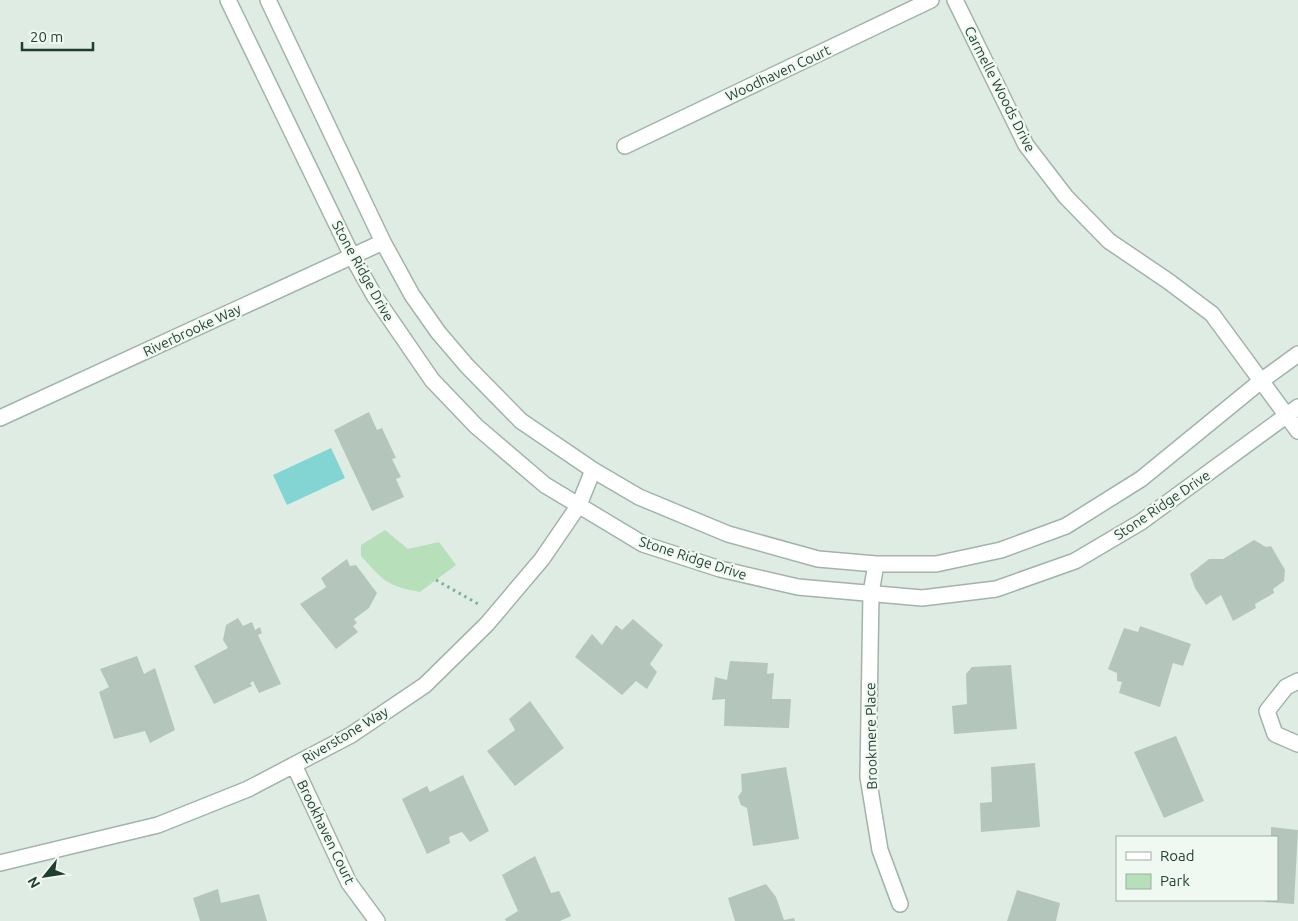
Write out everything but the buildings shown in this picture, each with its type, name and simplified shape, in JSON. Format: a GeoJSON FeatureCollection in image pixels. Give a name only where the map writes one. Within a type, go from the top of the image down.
{"type":"FeatureCollection","features":[{"type":"Feature","properties":{"kind":"street","name":"Stone Ridge Drive"},"geometry":{"type":"LineString","coordinates":[[228,0],[352,256],[375,296],[432,380],[506,454],[544,485],[643,544],[720,569],[798,587],[922,598],[996,589],[1075,561],[1141,522],[1293,411]]}},
{"type":"Feature","properties":{"kind":"street"},"geometry":{"type":"LineString","coordinates":[[268,0],[383,242],[412,295],[438,332],[467,366],[521,421],[593,470],[639,497],[728,534],[818,559],[876,564],[936,564],[978,557],[1066,526],[1141,479],[1261,381],[1298,354]]}},
{"type":"Feature","properties":{"kind":"street","name":"Woodhaven Court"},"geometry":{"type":"LineString","coordinates":[[625,146],[932,0]]}},
{"type":"Feature","properties":{"kind":"street","name":"Carmelle Woods Drive"},"geometry":{"type":"LineString","coordinates":[[955,0],[1026,144],[1066,197],[1109,241],[1168,280],[1212,314],[1261,381],[1293,411],[1298,431]]}},
{"type":"Feature","properties":{"kind":"street","name":"Riverbrooke Way"},"geometry":{"type":"LineString","coordinates":[[0,418],[383,242]]}},
{"type":"Feature","properties":{"kind":"street","name":"Riverstone Way"},"geometry":{"type":"LineString","coordinates":[[0,863],[158,825],[248,789],[351,735],[425,685],[496,614],[542,559],[579,505],[593,470]]}},
{"type":"Feature","properties":{"kind":"street","name":"Brookmere Place"},"geometry":{"type":"LineString","coordinates":[[876,564],[871,593],[868,777],[880,850],[900,904]]}},
{"type":"Feature","properties":{"kind":"street"},"geometry":{"type":"LineString","coordinates":[[1298,681],[1286,688],[1267,711],[1275,734],[1298,744]]}},
{"type":"Feature","properties":{"kind":"street","name":"Brookhaven Court"},"geometry":{"type":"LineString","coordinates":[[294,765],[349,883],[378,921]]}},
{"type":"Feature","properties":{"kind":"path"},"geometry":{"type":"LineString","coordinates":[[436,580],[496,614]]}},
{"type":"Feature","properties":{"kind":"green space"},"geometry":{"type":"Polygon","coordinates":[[[385,530],[408,549],[439,542],[456,565],[420,592],[392,584],[380,576],[361,556],[361,545],[385,530]]]}},
{"type":"Feature","properties":{"kind":"water"},"geometry":{"type":"Polygon","coordinates":[[[331,448],[345,478],[287,505],[273,475],[331,448]]]}}]}
